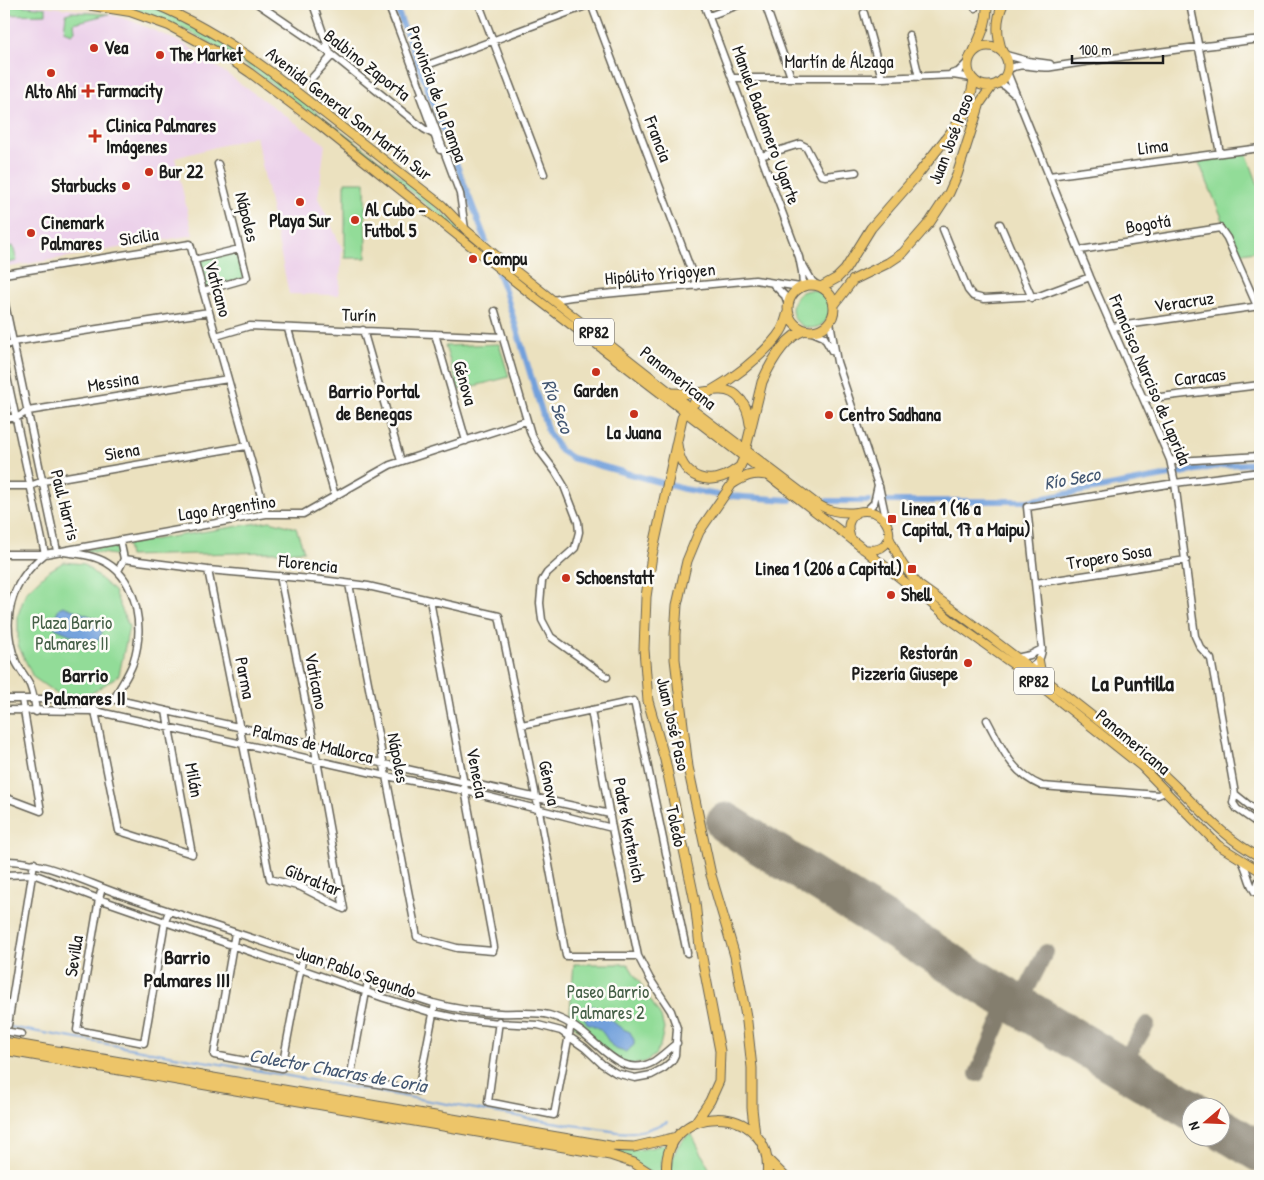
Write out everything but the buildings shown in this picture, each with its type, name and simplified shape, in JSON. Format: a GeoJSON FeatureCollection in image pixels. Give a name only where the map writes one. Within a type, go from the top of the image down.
{"type":"FeatureCollection","features":[{"type":"Feature","properties":{"kind":"highway"},"geometry":{"type":"LineString","coordinates":[[968,62],[983,31],[987,4]]}},
{"type":"Feature","properties":{"kind":"highway"},"geometry":{"type":"LineString","coordinates":[[1002,4],[997,24],[997,33],[1008,64],[1008,71]]}},
{"type":"Feature","properties":{"kind":"highway"},"geometry":{"type":"LineString","coordinates":[[973,52],[986,45],[995,46],[1004,53]]}},
{"type":"Feature","properties":{"kind":"highway","name":"Juan José Paso"},"geometry":{"type":"LineString","coordinates":[[968,62],[968,71],[973,79],[980,84],[995,85]]}},
{"type":"Feature","properties":{"kind":"highway","name":"Juan José Paso"},"geometry":{"type":"LineString","coordinates":[[834,304],[853,280],[888,263],[903,253],[930,222],[958,175],[980,103],[995,85],[1004,79],[1008,71]]}},
{"type":"Feature","properties":{"kind":"highway","name":"Juan José Paso"},"geometry":{"type":"LineString","coordinates":[[820,287],[837,278],[845,270],[872,228],[919,173],[962,118],[972,96],[973,79]]}},
{"type":"Feature","properties":{"kind":"highway"},"geometry":{"type":"LineString","coordinates":[[688,410],[707,392],[734,376],[758,356],[781,331],[791,296],[801,287],[810,285],[820,287],[831,296],[834,304],[830,322],[819,330],[807,331],[794,324],[788,308]]}},
{"type":"Feature","properties":{"kind":"highway","name":"Juan José Paso"},"geometry":{"type":"LineString","coordinates":[[755,1135],[752,1108],[752,1068],[747,1022],[735,956],[711,875],[684,744],[675,659],[677,606],[687,561],[699,532],[732,484],[745,454],[766,374],[779,352],[791,339],[798,333],[807,331]]}},
{"type":"Feature","properties":{"kind":"highway"},"geometry":{"type":"LineString","coordinates":[[672,393],[688,394],[724,390],[738,396],[747,410],[751,429]]}},
{"type":"Feature","properties":{"kind":"highway","name":"Juan José Paso"},"geometry":{"type":"LineString","coordinates":[[688,410],[676,440],[652,555],[646,597],[644,649],[650,712],[665,760],[695,902],[700,946],[720,1051],[719,1082],[710,1101],[695,1123]]}},
{"type":"Feature","properties":{"kind":"highway"},"geometry":{"type":"LineString","coordinates":[[676,440],[679,454],[684,464],[692,473],[703,479],[718,479],[739,468]]}},
{"type":"Feature","properties":{"kind":"highway"},"geometry":{"type":"LineString","coordinates":[[732,484],[752,474],[766,475]]}},
{"type":"Feature","properties":{"kind":"highway"},"geometry":{"type":"LineString","coordinates":[[4,1042],[610,1146],[634,1147],[677,1137]]}},
{"type":"Feature","properties":{"kind":"highway"},"geometry":{"type":"LineString","coordinates":[[4,1050],[610,1155],[634,1163],[654,1176]]}},
{"type":"Feature","properties":{"kind":"highway"},"geometry":{"type":"LineString","coordinates":[[667,1176],[668,1157],[677,1137],[695,1123],[713,1118],[732,1120],[748,1128],[755,1135],[763,1146],[767,1159],[767,1176]]}},
{"type":"Feature","properties":{"kind":"highway"},"geometry":{"type":"LineString","coordinates":[[767,1159],[784,1176]]}},
{"type":"Feature","properties":{"kind":"main road","name":"Avenida General San Martín Sur"},"geometry":{"type":"LineString","coordinates":[[80,4],[138,14],[169,26],[199,41],[250,73],[318,124],[480,253],[497,263]]}},
{"type":"Feature","properties":{"kind":"main road","name":"Avenida General San Martín Sur"},"geometry":{"type":"LineString","coordinates":[[154,4],[205,28],[251,58],[442,205],[488,249]]}},
{"type":"Feature","properties":{"kind":"main road"},"geometry":{"type":"LineString","coordinates":[[199,41],[205,28]]}},
{"type":"Feature","properties":{"kind":"main road"},"geometry":{"type":"LineString","coordinates":[[318,124],[325,114]]}},
{"type":"Feature","properties":{"kind":"main road","name":"Panamericana"},"geometry":{"type":"LineString","coordinates":[[488,249],[497,263],[745,454],[822,507],[845,514],[866,511]]}},
{"type":"Feature","properties":{"kind":"main road","name":"Panamericana"},"geometry":{"type":"LineString","coordinates":[[497,263],[553,300],[672,393],[688,410]]}},
{"type":"Feature","properties":{"kind":"main road","name":"Panamericana"},"geometry":{"type":"LineString","coordinates":[[745,454],[766,475],[851,539],[952,621],[1018,668],[1120,748],[1167,791],[1210,839],[1225,851],[1260,871]]}},
{"type":"Feature","properties":{"kind":"main road"},"geometry":{"type":"LineString","coordinates":[[866,511],[881,516],[887,525]]}},
{"type":"Feature","properties":{"kind":"main road"},"geometry":{"type":"LineString","coordinates":[[851,539],[848,523],[850,518],[857,512]]}},
{"type":"Feature","properties":{"kind":"main road","name":"Panamericana"},"geometry":{"type":"LineString","coordinates":[[887,525],[889,537],[900,563],[919,585],[1042,677],[1162,772],[1223,833],[1260,857]]}},
{"type":"Feature","properties":{"kind":"main road"},"geometry":{"type":"LineString","coordinates":[[863,549],[879,549],[886,544],[889,537]]}},
{"type":"Feature","properties":{"kind":"main road"},"geometry":{"type":"LineString","coordinates":[[1039,661],[1042,677]]}},
{"type":"Feature","properties":{"kind":"street","name":"Balbino Zaporta"},"geometry":{"type":"LineString","coordinates":[[258,4],[330,53],[433,134]]}},
{"type":"Feature","properties":{"kind":"street"},"geometry":{"type":"LineString","coordinates":[[311,79],[330,58],[330,53],[313,4]]}},
{"type":"Feature","properties":{"kind":"street","name":"Provincia de La Pampa"},"geometry":{"type":"LineString","coordinates":[[388,4],[433,134],[460,194]]}},
{"type":"Feature","properties":{"kind":"street"},"geometry":{"type":"LineString","coordinates":[[479,4],[544,174]]}},
{"type":"Feature","properties":{"kind":"street"},"geometry":{"type":"LineString","coordinates":[[430,64],[591,4]]}},
{"type":"Feature","properties":{"kind":"street","name":"Francia"},"geometry":{"type":"LineString","coordinates":[[591,4],[697,286]]}},
{"type":"Feature","properties":{"kind":"street","name":"Manuel Baldomero Ugarte"},"geometry":{"type":"LineString","coordinates":[[704,4],[799,257],[809,276],[820,287]]}},
{"type":"Feature","properties":{"kind":"street"},"geometry":{"type":"LineString","coordinates":[[709,16],[741,4]]}},
{"type":"Feature","properties":{"kind":"street"},"geometry":{"type":"LineString","coordinates":[[765,4],[791,77]]}},
{"type":"Feature","properties":{"kind":"street"},"geometry":{"type":"LineString","coordinates":[[1190,4],[1220,153]]}},
{"type":"Feature","properties":{"kind":"street"},"geometry":{"type":"LineString","coordinates":[[864,13],[882,78]]}},
{"type":"Feature","properties":{"kind":"street"},"geometry":{"type":"LineString","coordinates":[[395,20],[460,194],[466,230]]}},
{"type":"Feature","properties":{"kind":"street"},"geometry":{"type":"LineString","coordinates":[[909,35],[919,77]]}},
{"type":"Feature","properties":{"kind":"street"},"geometry":{"type":"LineString","coordinates":[[1008,71],[1012,67],[1020,65],[1042,68],[1260,39]]}},
{"type":"Feature","properties":{"kind":"street"},"geometry":{"type":"LineString","coordinates":[[1004,53],[1042,64],[1069,64]]}},
{"type":"Feature","properties":{"kind":"street","name":"Martín de Álzaga"},"geometry":{"type":"LineString","coordinates":[[945,76],[958,72],[968,62]]}},
{"type":"Feature","properties":{"kind":"street"},"geometry":{"type":"LineString","coordinates":[[1011,83],[1012,73],[1020,65]]}},
{"type":"Feature","properties":{"kind":"street","name":"Francisco Narciso de Laprida"},"geometry":{"type":"LineString","coordinates":[[1008,71],[1011,83],[1090,277],[1170,460],[1186,560],[1195,636],[1200,646],[1211,659],[1235,794],[1235,806],[1260,825]]}},
{"type":"Feature","properties":{"kind":"street","name":"Martín de Álzaga"},"geometry":{"type":"LineString","coordinates":[[732,78],[945,76],[973,79]]}},
{"type":"Feature","properties":{"kind":"street","name":"Francisco Narciso de Laprida"},"geometry":{"type":"LineString","coordinates":[[995,85],[1005,86],[1019,103]]}},
{"type":"Feature","properties":{"kind":"street"},"geometry":{"type":"LineString","coordinates":[[761,156],[800,144],[806,147],[821,175],[856,172]]}},
{"type":"Feature","properties":{"kind":"street","name":"Lima"},"geometry":{"type":"LineString","coordinates":[[1049,176],[1260,148]]}},
{"type":"Feature","properties":{"kind":"street","name":"Nápoles"},"geometry":{"type":"LineString","coordinates":[[203,291],[247,277],[218,164]]}},
{"type":"Feature","properties":{"kind":"street"},"geometry":{"type":"LineString","coordinates":[[1000,224],[1032,298]]}},
{"type":"Feature","properties":{"kind":"street","name":"Bogotá"},"geometry":{"type":"LineString","coordinates":[[1080,250],[1220,228],[1227,238],[1259,306]]}},
{"type":"Feature","properties":{"kind":"street"},"geometry":{"type":"LineString","coordinates":[[943,229],[968,290],[973,296],[984,299],[1032,298],[1090,277]]}},
{"type":"Feature","properties":{"kind":"street","name":"Vaticano"},"geometry":{"type":"LineString","coordinates":[[190,244],[266,514]]}},
{"type":"Feature","properties":{"kind":"street","name":"Sicilia"},"geometry":{"type":"LineString","coordinates":[[4,274],[190,244]]}},
{"type":"Feature","properties":{"kind":"street"},"geometry":{"type":"LineString","coordinates":[[194,260],[240,249]]}},
{"type":"Feature","properties":{"kind":"street","name":"Manuel Baldomero Ugarte"},"geometry":{"type":"LineString","coordinates":[[799,257],[802,272],[801,287]]}},
{"type":"Feature","properties":{"kind":"street","name":"Hipólito Yrigoyen"},"geometry":{"type":"LineString","coordinates":[[553,300],[755,280],[801,287]]}},
{"type":"Feature","properties":{"kind":"street"},"geometry":{"type":"LineString","coordinates":[[769,281],[782,292],[788,308]]}},
{"type":"Feature","properties":{"kind":"street","name":"Paul Harris"},"geometry":{"type":"LineString","coordinates":[[4,299],[57,551],[99,558],[109,564],[118,571],[132,595],[137,609],[140,627],[138,648],[127,677],[114,700]]}},
{"type":"Feature","properties":{"kind":"street","name":"Veracruz"},"geometry":{"type":"LineString","coordinates":[[1112,327],[1259,306]]}},
{"type":"Feature","properties":{"kind":"street"},"geometry":{"type":"LineString","coordinates":[[495,311],[531,434],[540,451],[555,470],[564,486],[578,522],[579,532],[575,548],[547,573],[542,581],[540,603],[542,620],[551,637],[607,677]]}},
{"type":"Feature","properties":{"kind":"street"},"geometry":{"type":"LineString","coordinates":[[4,347],[12,342],[209,312]]}},
{"type":"Feature","properties":{"kind":"street"},"geometry":{"type":"LineString","coordinates":[[830,322],[837,362],[878,485],[874,503],[866,511]]}},
{"type":"Feature","properties":{"kind":"street","name":"Turín"},"geometry":{"type":"LineString","coordinates":[[216,336],[250,326],[502,337]]}},
{"type":"Feature","properties":{"kind":"street"},"geometry":{"type":"LineString","coordinates":[[288,329],[335,496]]}},
{"type":"Feature","properties":{"kind":"street"},"geometry":{"type":"LineString","coordinates":[[363,330],[401,461]]}},
{"type":"Feature","properties":{"kind":"street"},"geometry":{"type":"LineString","coordinates":[[807,331],[824,337],[837,362]]}},
{"type":"Feature","properties":{"kind":"street","name":"Génova"},"geometry":{"type":"LineString","coordinates":[[435,334],[466,441]]}},
{"type":"Feature","properties":{"kind":"street","name":"Paul Harris"},"geometry":{"type":"LineString","coordinates":[[4,363],[45,554],[26,571],[15,590],[6,629],[17,664],[30,685],[36,712]]}},
{"type":"Feature","properties":{"kind":"street","name":"Messina"},"geometry":{"type":"LineString","coordinates":[[16,418],[28,411],[228,379]]}},
{"type":"Feature","properties":{"kind":"street","name":"Caracas"},"geometry":{"type":"LineString","coordinates":[[1144,399],[1260,385]]}},
{"type":"Feature","properties":{"kind":"street"},"geometry":{"type":"LineString","coordinates":[[4,418],[16,418]]}},
{"type":"Feature","properties":{"kind":"street","name":"Lago Argentino"},"geometry":{"type":"LineString","coordinates":[[4,554],[45,554],[266,514],[303,514],[390,465],[526,421]]}},
{"type":"Feature","properties":{"kind":"street","name":"Siena"},"geometry":{"type":"LineString","coordinates":[[4,486],[30,486],[43,481],[246,446]]}},
{"type":"Feature","properties":{"kind":"street"},"geometry":{"type":"LineString","coordinates":[[1170,460],[1260,456]]}},
{"type":"Feature","properties":{"kind":"street"},"geometry":{"type":"LineString","coordinates":[[1018,668],[1030,668],[1039,661],[1042,649],[1026,508],[1175,483],[1260,472]]}},
{"type":"Feature","properties":{"kind":"street"},"geometry":{"type":"LineString","coordinates":[[876,478],[887,525]]}},
{"type":"Feature","properties":{"kind":"street"},"geometry":{"type":"LineString","coordinates":[[118,571],[124,559],[120,540]]}},
{"type":"Feature","properties":{"kind":"street","name":"Florencia"},"geometry":{"type":"LineString","coordinates":[[124,559],[208,570],[368,586],[499,616]]}},
{"type":"Feature","properties":{"kind":"street","name":"Tropero Sosa"},"geometry":{"type":"LineString","coordinates":[[1036,583],[1186,560]]}},
{"type":"Feature","properties":{"kind":"street","name":"Parma"},"geometry":{"type":"LineString","coordinates":[[208,570],[270,879]]}},
{"type":"Feature","properties":{"kind":"street","name":"Vaticano"},"geometry":{"type":"LineString","coordinates":[[280,576],[314,744],[344,909]]}},
{"type":"Feature","properties":{"kind":"street","name":"Nápoles"},"geometry":{"type":"LineString","coordinates":[[349,584],[417,937],[457,948],[493,951]]}},
{"type":"Feature","properties":{"kind":"street","name":"Venecia"},"geometry":{"type":"LineString","coordinates":[[430,600],[494,947],[493,951]]}},
{"type":"Feature","properties":{"kind":"street","name":"Génova"},"geometry":{"type":"LineString","coordinates":[[499,616],[540,811],[566,956],[638,956]]}},
{"type":"Feature","properties":{"kind":"street"},"geometry":{"type":"LineString","coordinates":[[1016,658],[1030,655],[1042,649]]}},
{"type":"Feature","properties":{"kind":"street","name":"Palmas de Mallorca"},"geometry":{"type":"LineString","coordinates":[[4,699],[114,700],[239,726],[314,744],[384,764],[610,814]]}},
{"type":"Feature","properties":{"kind":"street"},"geometry":{"type":"LineString","coordinates":[[4,797],[41,810],[22,699]]}},
{"type":"Feature","properties":{"kind":"street"},"geometry":{"type":"LineString","coordinates":[[91,699],[95,711]]}},
{"type":"Feature","properties":{"kind":"street","name":"Toledo"},"geometry":{"type":"LineString","coordinates":[[522,725],[634,701],[687,952]]}},
{"type":"Feature","properties":{"kind":"street","name":"Palmas de Mallorca"},"geometry":{"type":"LineString","coordinates":[[4,710],[36,712],[95,711],[466,792],[612,828]]}},
{"type":"Feature","properties":{"kind":"street","name":"Padre Kentenich"},"geometry":{"type":"LineString","coordinates":[[591,710],[612,828],[638,956]]}},
{"type":"Feature","properties":{"kind":"street","name":"Milán"},"geometry":{"type":"LineString","coordinates":[[95,711],[118,831],[192,854],[166,711]]}},
{"type":"Feature","properties":{"kind":"street"},"geometry":{"type":"LineString","coordinates":[[987,720],[1020,774],[1042,786],[1158,795],[1167,791]]}},
{"type":"Feature","properties":{"kind":"street"},"geometry":{"type":"LineString","coordinates":[[1235,794],[1260,814]]}},
{"type":"Feature","properties":{"kind":"street","name":"Juan Pablo Segundo"},"geometry":{"type":"LineString","coordinates":[[4,861],[34,863],[435,1004],[500,1013],[538,1013],[571,1024],[614,1060],[630,1066],[652,1063],[677,1044]]}},
{"type":"Feature","properties":{"kind":"street"},"geometry":{"type":"LineString","coordinates":[[1242,861],[1255,892],[1260,877]]}},
{"type":"Feature","properties":{"kind":"street"},"geometry":{"type":"LineString","coordinates":[[22,1034],[6,1028],[34,863]]}},
{"type":"Feature","properties":{"kind":"street","name":"Juan Pablo Segundo"},"geometry":{"type":"LineString","coordinates":[[4,874],[33,874],[232,946],[365,992],[433,1013],[462,1020],[499,1024],[538,1025],[561,1031],[616,1073],[635,1078],[656,1073],[664,1068],[672,1061],[677,1044]]}},
{"type":"Feature","properties":{"kind":"street","name":"Gibraltar"},"geometry":{"type":"LineString","coordinates":[[270,879],[301,887],[344,909]]}},
{"type":"Feature","properties":{"kind":"street","name":"Sevilla"},"geometry":{"type":"LineString","coordinates":[[102,888],[77,1030],[144,1043],[165,922]]}},
{"type":"Feature","properties":{"kind":"street"},"geometry":{"type":"LineString","coordinates":[[165,922],[168,911]]}},
{"type":"Feature","properties":{"kind":"street"},"geometry":{"type":"LineString","coordinates":[[235,933],[214,1055],[282,1068],[303,956]]}},
{"type":"Feature","properties":{"kind":"street"},"geometry":{"type":"LineString","coordinates":[[638,956],[650,979],[671,1011],[677,1028],[677,1044]]}},
{"type":"Feature","properties":{"kind":"street"},"geometry":{"type":"LineString","coordinates":[[368,981],[350,1079],[418,1091],[435,1004]]}},
{"type":"Feature","properties":{"kind":"street"},"geometry":{"type":"LineString","coordinates":[[500,1013],[488,1102],[554,1115],[571,1024]]}},
{"type":"Feature","properties":{"kind":"shaded area"},"geometry":{"type":"Polygon","coordinates":[[[4,4],[28,4],[109,14],[132,21],[185,44],[325,144],[318,198],[342,248],[339,295],[289,294],[256,136],[175,158],[193,235],[4,268],[4,4]]]}},
{"type":"Feature","properties":{"kind":"green space"},"geometry":{"type":"Polygon","coordinates":[[[4,4],[46,8],[46,14],[4,15],[4,4]]]}},
{"type":"Feature","properties":{"kind":"green space"},"geometry":{"type":"Polygon","coordinates":[[[102,4],[145,4],[213,37],[271,77],[405,180],[471,240],[634,367],[633,369],[463,236],[379,166],[260,75],[186,30],[131,10],[102,4]]]}},
{"type":"Feature","properties":{"kind":"green space"},"geometry":{"type":"Polygon","coordinates":[[[71,12],[109,14],[74,23],[75,31],[72,34],[64,31],[66,14],[71,12]]]}},
{"type":"Feature","properties":{"kind":"green space"},"geometry":{"type":"Polygon","coordinates":[[[1246,152],[1260,190],[1260,250],[1237,254],[1198,160],[1246,152]]]}},
{"type":"Feature","properties":{"kind":"green space","name":"Al Cubo - Futbol 5"},"geometry":{"type":"Polygon","coordinates":[[[345,182],[365,182],[366,258],[345,258],[345,182]]]}},
{"type":"Feature","properties":{"kind":"green space"},"geometry":{"type":"Polygon","coordinates":[[[13,246],[17,261],[4,264],[4,248],[13,246]]]}},
{"type":"Feature","properties":{"kind":"green space"},"geometry":{"type":"Polygon","coordinates":[[[239,249],[247,277],[203,291],[194,260],[239,249]]]}},
{"type":"Feature","properties":{"kind":"green space"},"geometry":{"type":"Polygon","coordinates":[[[811,290],[824,296],[830,309],[824,322],[811,328],[798,322],[792,309],[798,296],[811,290]]]}},
{"type":"Feature","properties":{"kind":"green space"},"geometry":{"type":"Polygon","coordinates":[[[499,344],[509,377],[459,390],[445,346],[499,344]]]}},
{"type":"Feature","properties":{"kind":"green space"},"geometry":{"type":"Polygon","coordinates":[[[270,521],[296,528],[304,551],[129,556],[127,544],[270,521]]]}},
{"type":"Feature","properties":{"kind":"green space"},"geometry":{"type":"Polygon","coordinates":[[[118,545],[120,556],[82,550],[118,545]]]}},
{"type":"Feature","properties":{"kind":"green space","name":"Plaza Barrio Palmares II"},"geometry":{"type":"Polygon","coordinates":[[[64,562],[84,564],[114,591],[129,627],[119,675],[89,695],[57,694],[33,677],[18,645],[18,615],[26,592],[47,572],[64,562]]]}},
{"type":"Feature","properties":{"kind":"green space","name":"Paseo Barrio Palmares 2"},"geometry":{"type":"Polygon","coordinates":[[[574,964],[628,964],[661,1017],[664,1029],[660,1046],[655,1055],[645,1062],[631,1065],[617,1061],[569,1022],[574,964]]]}},
{"type":"Feature","properties":{"kind":"green space"},"geometry":{"type":"Polygon","coordinates":[[[691,1133],[713,1176],[672,1176],[675,1152],[681,1142],[691,1133]]]}},
{"type":"Feature","properties":{"kind":"green space"},"geometry":{"type":"Polygon","coordinates":[[[668,1143],[662,1159],[661,1176],[608,1152],[608,1150],[646,1149],[668,1143]]]}},
{"type":"Feature","properties":{"kind":"water"},"geometry":{"type":"Polygon","coordinates":[[[63,606],[101,620],[102,630],[96,642],[92,644],[55,628],[54,619],[59,608],[63,606]]]}},
{"type":"Feature","properties":{"kind":"water"},"geometry":{"type":"Polygon","coordinates":[[[589,1005],[600,1010],[618,1026],[630,1032],[634,1045],[626,1052],[614,1048],[601,1031],[587,1023],[583,1015],[583,1008],[589,1005]]]}},
{"type":"Feature","properties":{"kind":"waterway","name":"Río Seco"},"geometry":{"type":"LineString","coordinates":[[395,4],[486,241]]}},
{"type":"Feature","properties":{"kind":"waterway","name":"Río Seco"},"geometry":{"type":"LineString","coordinates":[[498,273],[548,432],[561,451],[572,458],[684,489],[718,495]]}},
{"type":"Feature","properties":{"kind":"waterway","name":"Río Seco"},"geometry":{"type":"LineString","coordinates":[[887,501],[1028,501],[1224,465],[1260,463]]}},
{"type":"Feature","properties":{"kind":"waterway","name":"Río Seco"},"geometry":{"type":"LineString","coordinates":[[730,496],[790,500]]}},
{"type":"Feature","properties":{"kind":"waterway","name":"Río Seco"},"geometry":{"type":"LineString","coordinates":[[827,501],[869,501]]}},
{"type":"Feature","properties":{"kind":"waterway","name":"Colector Chacras de Coria"},"geometry":{"type":"LineString","coordinates":[[10,1027],[533,1119],[618,1132],[643,1130],[667,1122]]}},
{"type":"Feature","properties":{"kind":"taxiway"},"geometry":{"type":"LineString","coordinates":[[1031,1013],[1026,995],[1027,989],[1046,952]]}},
{"type":"Feature","properties":{"kind":"taxiway"},"geometry":{"type":"LineString","coordinates":[[992,990],[1011,995],[1021,993]]}},
{"type":"Feature","properties":{"kind":"taxiway"},"geometry":{"type":"LineString","coordinates":[[977,1074],[1009,1000]]}},
{"type":"Feature","properties":{"kind":"taxiway"},"geometry":{"type":"LineString","coordinates":[[1133,1075],[1126,1066],[1125,1060],[1147,1024]]}},
{"type":"Feature","properties":{"kind":"taxiway"},"geometry":{"type":"LineString","coordinates":[[1110,1061],[1117,1063],[1125,1060]]}},
{"type":"Feature","properties":{"kind":"runway"},"geometry":{"type":"LineString","coordinates":[[726,823],[983,984],[1182,1104]]}},
{"type":"Feature","properties":{"kind":"runway"},"geometry":{"type":"LineString","coordinates":[[1232,1135],[1260,1152]]}},
{"type":"Feature","properties":{"kind":"place","name":"Vea"},"geometry":{"type":"Point","coordinates":[94,48]}},
{"type":"Feature","properties":{"kind":"place","name":"The Market"},"geometry":{"type":"Point","coordinates":[160,55]}},
{"type":"Feature","properties":{"kind":"place","name":"Alto Ahí"},"geometry":{"type":"Point","coordinates":[51,73]}},
{"type":"Feature","properties":{"kind":"place","name":"Farmacity"},"geometry":{"type":"Point","coordinates":[88,91]}},
{"type":"Feature","properties":{"kind":"place","name":"Clinica Palmares Imágenes"},"geometry":{"type":"Point","coordinates":[95,136]}},
{"type":"Feature","properties":{"kind":"place","name":"Bur 22"},"geometry":{"type":"Point","coordinates":[149,172]}},
{"type":"Feature","properties":{"kind":"place","name":"Starbucks"},"geometry":{"type":"Point","coordinates":[126,186]}},
{"type":"Feature","properties":{"kind":"place","name":"Playa Sur"},"geometry":{"type":"Point","coordinates":[300,202]}},
{"type":"Feature","properties":{"kind":"place","name":"Al Cubo - Futbol 5"},"geometry":{"type":"Point","coordinates":[355,220]}},
{"type":"Feature","properties":{"kind":"place","name":"Cinemark Palmares"},"geometry":{"type":"Point","coordinates":[31,233]}},
{"type":"Feature","properties":{"kind":"place","name":"Compu"},"geometry":{"type":"Point","coordinates":[473,259]}},
{"type":"Feature","properties":{"kind":"place","name":"Garden"},"geometry":{"type":"Point","coordinates":[596,372]}},
{"type":"Feature","properties":{"kind":"place","name":"La Juana"},"geometry":{"type":"Point","coordinates":[634,414]}},
{"type":"Feature","properties":{"kind":"place","name":"Centro Sadhana"},"geometry":{"type":"Point","coordinates":[829,415]}},
{"type":"Feature","properties":{"kind":"place","name":"Linea 1 (16 a Capital, 17 a Maipu)"},"geometry":{"type":"Point","coordinates":[892,519]}},
{"type":"Feature","properties":{"kind":"place","name":"Linea 1 (206 a Capital)"},"geometry":{"type":"Point","coordinates":[912,569]}},
{"type":"Feature","properties":{"kind":"place","name":"Schoenstatt"},"geometry":{"type":"Point","coordinates":[566,578]}},
{"type":"Feature","properties":{"kind":"place","name":"Shell"},"geometry":{"type":"Point","coordinates":[891,595]}},
{"type":"Feature","properties":{"kind":"place","name":"Restorán Pizzería Giusepe"},"geometry":{"type":"Point","coordinates":[968,663]}},
{"type":"Feature","properties":{"kind":"district","name":"Barrio Portal de Benegas"},"geometry":{"type":"Point","coordinates":[374,402]}},
{"type":"Feature","properties":{"kind":"district","name":"La Puntilla"},"geometry":{"type":"Point","coordinates":[1133,683]}},
{"type":"Feature","properties":{"kind":"district","name":"Barrio Palmares II"},"geometry":{"type":"Point","coordinates":[85,686]}},
{"type":"Feature","properties":{"kind":"district","name":"Barrio Palmares III"},"geometry":{"type":"Point","coordinates":[187,968]}}]}
